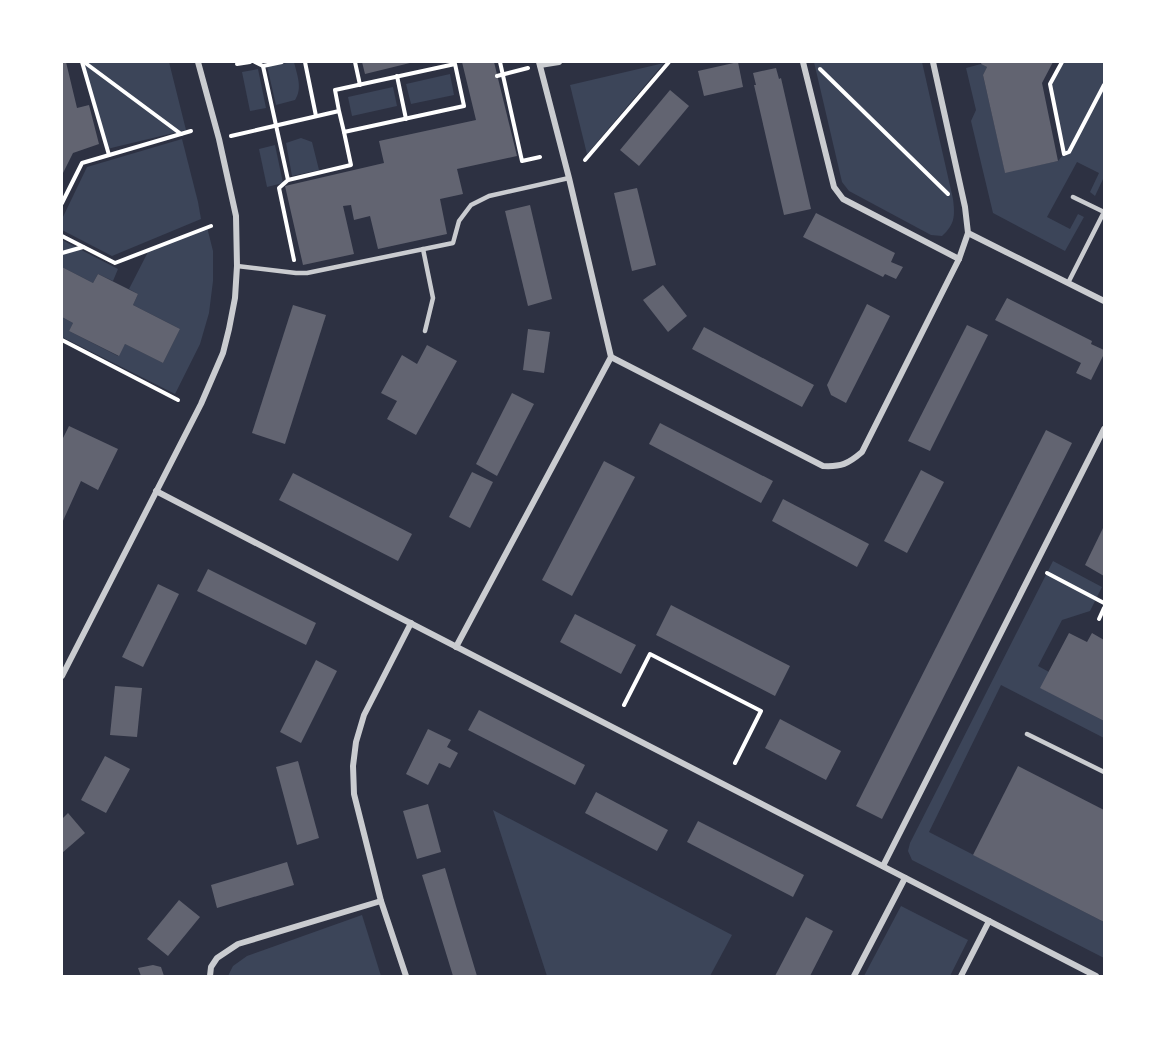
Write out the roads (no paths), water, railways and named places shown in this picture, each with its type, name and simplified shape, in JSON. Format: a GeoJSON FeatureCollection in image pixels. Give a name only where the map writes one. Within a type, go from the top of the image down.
{"type":"FeatureCollection","features":[{"type":"Feature","properties":{"kind":"street"},"geometry":{"type":"LineString","coordinates":[[62,676],[201,404],[223,353],[235,298],[236,216],[219,139],[198,62]]}},
{"type":"Feature","properties":{"kind":"street"},"geometry":{"type":"LineString","coordinates":[[456,647],[611,357],[540,63],[559,62]]}},
{"type":"Feature","properties":{"kind":"street"},"geometry":{"type":"LineString","coordinates":[[803,62],[834,187],[843,199],[959,259]]}},
{"type":"Feature","properties":{"kind":"street"},"geometry":{"type":"LineString","coordinates":[[611,357],[823,466],[836,467],[851,462],[862,452],[959,259],[968,233],[965,207],[933,62]]}},
{"type":"Feature","properties":{"kind":"street"},"geometry":{"type":"LineString","coordinates":[[968,233],[1104,301]]}},
{"type":"Feature","properties":{"kind":"street"},"geometry":{"type":"LineString","coordinates":[[883,866],[1104,429]]}},
{"type":"Feature","properties":{"kind":"street"},"geometry":{"type":"LineString","coordinates":[[156,491],[1096,976]]}},
{"type":"Feature","properties":{"kind":"street"},"geometry":{"type":"LineString","coordinates":[[406,976],[381,902],[354,794],[353,766],[356,742],[364,716],[411,623]]}},
{"type":"Feature","properties":{"kind":"street"},"geometry":{"type":"LineString","coordinates":[[854,976],[905,878]]}},
{"type":"Feature","properties":{"kind":"street"},"geometry":{"type":"LineString","coordinates":[[210,976],[211,967],[217,958],[238,944],[381,902]]}},
{"type":"Feature","properties":{"kind":"street"},"geometry":{"type":"LineString","coordinates":[[961,976],[989,921]]}},
{"type":"Feature","properties":{"kind":"lane"},"geometry":{"type":"LineString","coordinates":[[237,266],[307,273],[453,243],[459,221],[471,206],[489,196],[569,178]]}},
{"type":"Feature","properties":{"kind":"lane"},"geometry":{"type":"LineString","coordinates":[[1068,283],[1104,212],[1073,197]]}},
{"type":"Feature","properties":{"kind":"lane"},"geometry":{"type":"LineString","coordinates":[[423,249],[433,298],[425,331]]}},
{"type":"Feature","properties":{"kind":"lane"},"geometry":{"type":"LineString","coordinates":[[1027,734],[1104,772]]}}]}
